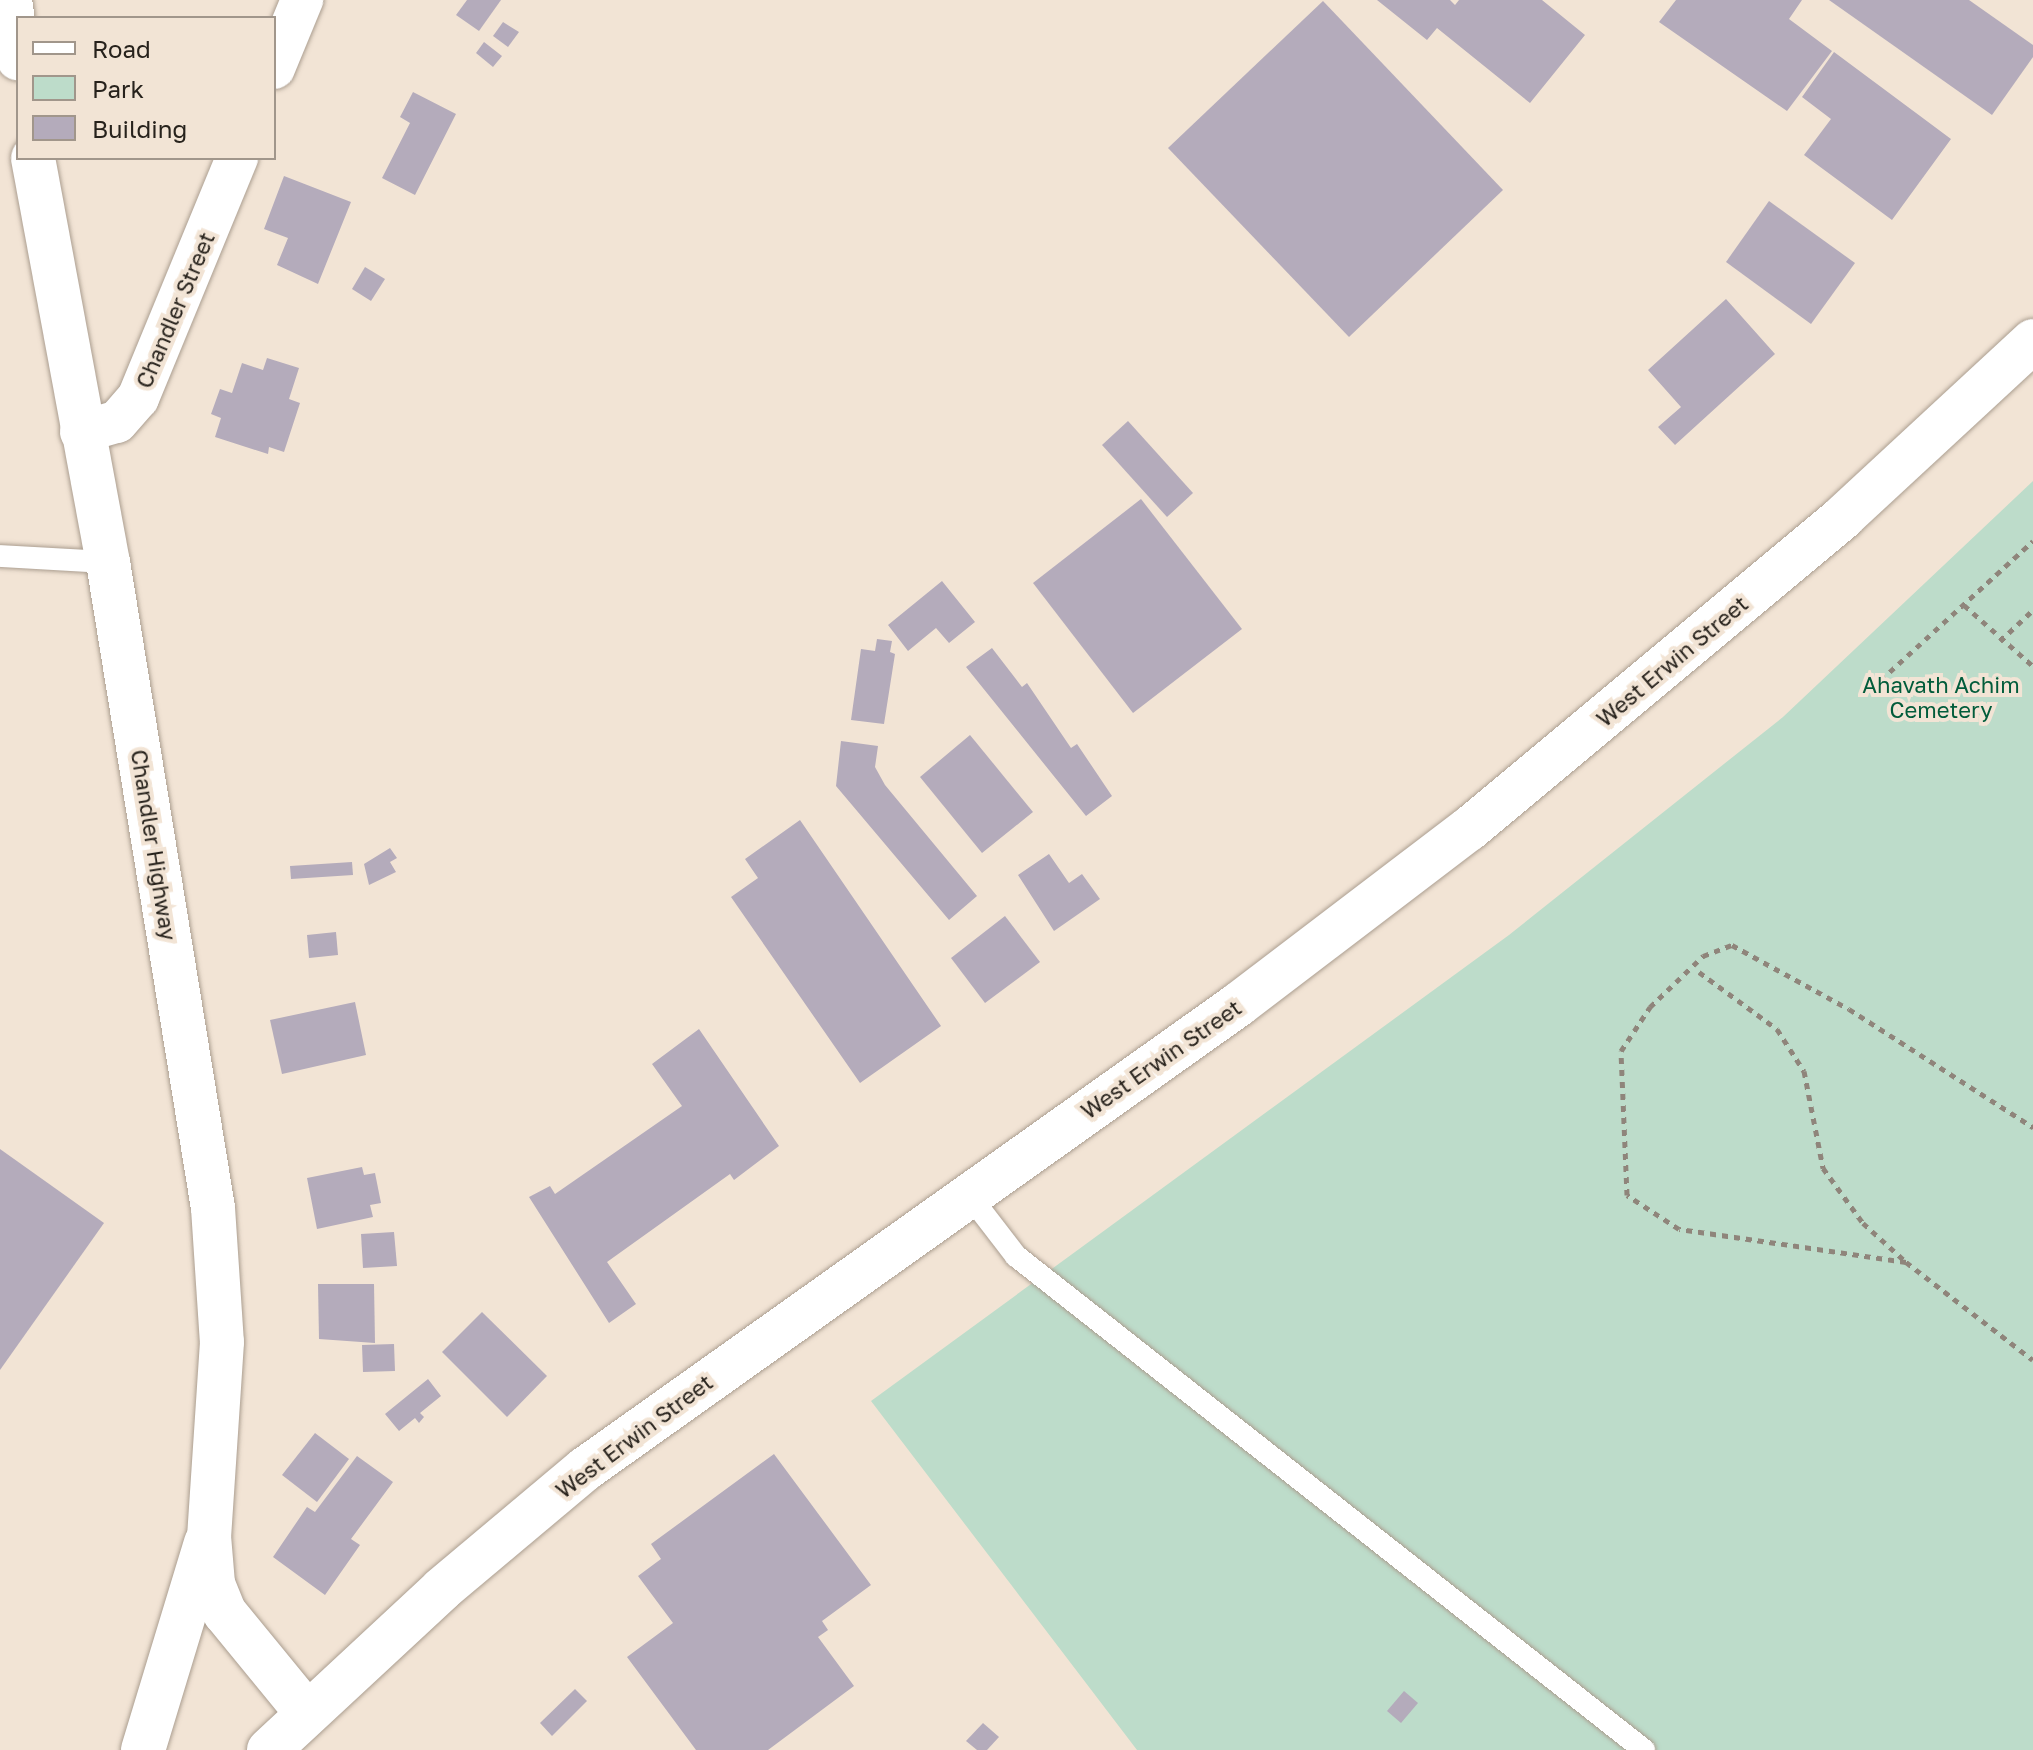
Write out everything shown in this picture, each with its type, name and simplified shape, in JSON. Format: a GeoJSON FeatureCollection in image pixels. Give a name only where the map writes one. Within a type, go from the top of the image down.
{"type":"FeatureCollection","features":[{"type":"Feature","properties":{"kind":"main road"},"geometry":{"type":"LineString","coordinates":[[10,0],[16,44]]}},
{"type":"Feature","properties":{"kind":"main road","name":"Chandler Highway"},"geometry":{"type":"LineString","coordinates":[[33,160],[81,432],[108,562],[213,1208],[222,1342],[209,1536],[213,1584],[225,1613],[306,1712]]}},
{"type":"Feature","properties":{"kind":"main road","name":"West Erwin Street"},"geometry":{"type":"LineString","coordinates":[[269,1750],[306,1712],[585,1469],[1239,1004],[1502,803],[1843,517],[2033,341]]}},
{"type":"Feature","properties":{"kind":"main road","name":"Chandler Highway"},"geometry":{"type":"LineString","coordinates":[[143,1750],[209,1536]]}},
{"type":"Feature","properties":{"kind":"street"},"geometry":{"type":"LineString","coordinates":[[276,63],[302,0]]}},
{"type":"Feature","properties":{"kind":"street","name":"Chandler Street"},"geometry":{"type":"LineString","coordinates":[[81,432],[117,422],[138,398],[236,160]]}},
{"type":"Feature","properties":{"kind":"lane"},"geometry":{"type":"LineString","coordinates":[[0,556],[108,562]]}},
{"type":"Feature","properties":{"kind":"lane"},"geometry":{"type":"LineString","coordinates":[[969,1195],[1016,1256],[1644,1750]]}},
{"type":"Feature","properties":{"kind":"path"},"geometry":{"type":"LineString","coordinates":[[1872,688],[2033,541]]}},
{"type":"Feature","properties":{"kind":"path"},"geometry":{"type":"LineString","coordinates":[[1964,605],[2000,641],[2033,666]]}},
{"type":"Feature","properties":{"kind":"path"},"geometry":{"type":"LineString","coordinates":[[2000,641],[2033,610]]}},
{"type":"Feature","properties":{"kind":"path"},"geometry":{"type":"LineString","coordinates":[[1906,1262],[1679,1229],[1627,1195],[1621,1051],[1650,1007],[1703,956],[1732,945],[1849,1009],[2033,1127]]}},
{"type":"Feature","properties":{"kind":"path"},"geometry":{"type":"LineString","coordinates":[[1699,972],[1777,1029],[1804,1071],[1823,1168],[1863,1223],[1906,1262],[2033,1360]]}},
{"type":"Feature","properties":{"kind":"green space","name":"Ahavath Achim Cemetery"},"geometry":{"type":"Polygon","coordinates":[[[2033,481],[2033,1750],[1137,1750],[871,1401],[1509,935],[1783,717],[2033,481]]]}},
{"type":"Feature","properties":{"kind":"building"},"geometry":{"type":"Polygon","coordinates":[[[467,0],[501,0],[479,31],[456,15],[467,0]]]}},
{"type":"Feature","properties":{"kind":"building"},"geometry":{"type":"Polygon","coordinates":[[[1377,0],[1450,0],[1455,5],[1459,0],[1542,0],[1585,35],[1530,103],[1437,28],[1427,40],[1377,0]]]}},
{"type":"Feature","properties":{"kind":"building"},"geometry":{"type":"Polygon","coordinates":[[[1676,0],[1802,0],[1789,19],[1832,51],[1787,111],[1659,22],[1676,0]]]}},
{"type":"Feature","properties":{"kind":"building"},"geometry":{"type":"Polygon","coordinates":[[[1829,0],[1969,0],[2033,45],[2033,57],[1992,115],[1829,0]]]}},
{"type":"Feature","properties":{"kind":"building"},"geometry":{"type":"Polygon","coordinates":[[[1323,1],[1503,190],[1349,337],[1168,148],[1323,1]]]}},
{"type":"Feature","properties":{"kind":"building"},"geometry":{"type":"Polygon","coordinates":[[[503,22],[519,32],[508,47],[493,36],[503,22]]]}},
{"type":"Feature","properties":{"kind":"building"},"geometry":{"type":"Polygon","coordinates":[[[484,42],[502,56],[493,67],[476,53],[484,42]]]}},
{"type":"Feature","properties":{"kind":"building"},"geometry":{"type":"Polygon","coordinates":[[[1834,52],[1951,139],[1892,220],[1804,155],[1831,119],[1802,97],[1834,52]]]}},
{"type":"Feature","properties":{"kind":"building"},"geometry":{"type":"Polygon","coordinates":[[[413,92],[456,114],[415,195],[382,178],[410,123],[400,117],[413,92]]]}},
{"type":"Feature","properties":{"kind":"building"},"geometry":{"type":"Polygon","coordinates":[[[284,176],[351,202],[318,284],[277,265],[288,238],[264,229],[284,176]]]}},
{"type":"Feature","properties":{"kind":"building"},"geometry":{"type":"Polygon","coordinates":[[[1769,201],[1855,263],[1811,324],[1726,262],[1769,201]]]}},
{"type":"Feature","properties":{"kind":"building"},"geometry":{"type":"Polygon","coordinates":[[[365,267],[385,279],[371,301],[352,289],[365,267]]]}},
{"type":"Feature","properties":{"kind":"building"},"geometry":{"type":"Polygon","coordinates":[[[1726,299],[1775,354],[1675,445],[1658,427],[1681,407],[1648,370],[1726,299]]]}},
{"type":"Feature","properties":{"kind":"building"},"geometry":{"type":"Polygon","coordinates":[[[267,358],[299,368],[289,399],[300,403],[284,452],[269,447],[268,454],[215,437],[221,418],[211,414],[220,389],[232,393],[242,363],[263,370],[267,358]]]}},
{"type":"Feature","properties":{"kind":"building"},"geometry":{"type":"Polygon","coordinates":[[[1128,421],[1193,493],[1167,517],[1102,445],[1128,421]]]}},
{"type":"Feature","properties":{"kind":"building"},"geometry":{"type":"Polygon","coordinates":[[[1141,499],[1242,629],[1133,713],[1033,583],[1141,499]]]}},
{"type":"Feature","properties":{"kind":"building"},"geometry":{"type":"Polygon","coordinates":[[[942,581],[975,622],[949,643],[936,628],[908,651],[888,625],[942,581]]]}},
{"type":"Feature","properties":{"kind":"building"},"geometry":{"type":"Polygon","coordinates":[[[877,639],[892,641],[890,652],[895,654],[884,724],[851,720],[861,649],[875,651],[877,639]]]}},
{"type":"Feature","properties":{"kind":"building"},"geometry":{"type":"Polygon","coordinates":[[[992,648],[1022,687],[1027,683],[1071,748],[1077,744],[1112,796],[1086,816],[966,667],[992,648]]]}},
{"type":"Feature","properties":{"kind":"building"},"geometry":{"type":"Polygon","coordinates":[[[970,735],[1033,812],[982,853],[920,777],[970,735]]]}},
{"type":"Feature","properties":{"kind":"building"},"geometry":{"type":"Polygon","coordinates":[[[841,741],[878,746],[875,767],[885,785],[977,896],[949,920],[836,786],[841,741]]]}},
{"type":"Feature","properties":{"kind":"building"},"geometry":{"type":"Polygon","coordinates":[[[800,820],[941,1026],[860,1083],[731,897],[758,878],[745,859],[800,820]]]}},
{"type":"Feature","properties":{"kind":"building"},"geometry":{"type":"Polygon","coordinates":[[[390,848],[397,858],[390,862],[396,872],[369,885],[364,864],[390,848]]]}},
{"type":"Feature","properties":{"kind":"building"},"geometry":{"type":"Polygon","coordinates":[[[1049,854],[1069,883],[1082,874],[1100,899],[1054,931],[1018,875],[1049,854]]]}},
{"type":"Feature","properties":{"kind":"building"},"geometry":{"type":"Polygon","coordinates":[[[352,862],[353,875],[291,879],[290,866],[352,862]]]}},
{"type":"Feature","properties":{"kind":"building"},"geometry":{"type":"Polygon","coordinates":[[[1005,916],[1040,962],[985,1003],[951,958],[1005,916]]]}},
{"type":"Feature","properties":{"kind":"building"},"geometry":{"type":"Polygon","coordinates":[[[336,932],[338,955],[309,958],[307,935],[336,932]]]}},
{"type":"Feature","properties":{"kind":"building"},"geometry":{"type":"Polygon","coordinates":[[[355,1002],[366,1055],[282,1074],[270,1020],[355,1002]]]}},
{"type":"Feature","properties":{"kind":"building"},"geometry":{"type":"Polygon","coordinates":[[[699,1029],[779,1146],[734,1180],[730,1174],[607,1262],[636,1304],[609,1323],[529,1197],[550,1186],[555,1194],[682,1106],[652,1064],[699,1029]]]}},
{"type":"Feature","properties":{"kind":"building"},"geometry":{"type":"Polygon","coordinates":[[[0,1149],[104,1223],[0,1370],[0,1149]]]}},
{"type":"Feature","properties":{"kind":"building"},"geometry":{"type":"Polygon","coordinates":[[[362,1167],[364,1175],[375,1173],[381,1203],[370,1205],[373,1217],[317,1229],[307,1178],[362,1167]]]}},
{"type":"Feature","properties":{"kind":"building"},"geometry":{"type":"Polygon","coordinates":[[[394,1232],[397,1266],[363,1268],[361,1234],[394,1232]]]}},
{"type":"Feature","properties":{"kind":"building"},"geometry":{"type":"Polygon","coordinates":[[[318,1284],[374,1284],[375,1343],[319,1339],[318,1284]]]}},
{"type":"Feature","properties":{"kind":"building"},"geometry":{"type":"Polygon","coordinates":[[[482,1312],[547,1376],[507,1417],[442,1352],[482,1312]]]}},
{"type":"Feature","properties":{"kind":"building"},"geometry":{"type":"Polygon","coordinates":[[[394,1344],[395,1371],[363,1372],[362,1345],[394,1344]]]}},
{"type":"Feature","properties":{"kind":"building"},"geometry":{"type":"Polygon","coordinates":[[[428,1379],[441,1396],[420,1413],[424,1417],[419,1423],[415,1418],[399,1431],[385,1414],[428,1379]]]}},
{"type":"Feature","properties":{"kind":"building"},"geometry":{"type":"Polygon","coordinates":[[[315,1433],[349,1459],[317,1502],[282,1475],[315,1433]]]}},
{"type":"Feature","properties":{"kind":"building"},"geometry":{"type":"Polygon","coordinates":[[[774,1454],[871,1585],[822,1621],[828,1630],[818,1637],[854,1686],[768,1750],[696,1750],[627,1657],[673,1623],[638,1576],[661,1559],[651,1544],[774,1454]]]}},
{"type":"Feature","properties":{"kind":"building"},"geometry":{"type":"Polygon","coordinates":[[[357,1456],[393,1482],[351,1539],[360,1545],[325,1595],[273,1557],[307,1507],[315,1512],[357,1456]]]}},
{"type":"Feature","properties":{"kind":"building"},"geometry":{"type":"Polygon","coordinates":[[[575,1689],[587,1701],[552,1736],[540,1723],[575,1689]]]}},
{"type":"Feature","properties":{"kind":"building"},"geometry":{"type":"Polygon","coordinates":[[[1404,1691],[1418,1703],[1401,1723],[1387,1711],[1404,1691]]]}},
{"type":"Feature","properties":{"kind":"building"},"geometry":{"type":"Polygon","coordinates":[[[983,1723],[999,1737],[987,1750],[977,1750],[966,1741],[983,1723]]]}}]}
